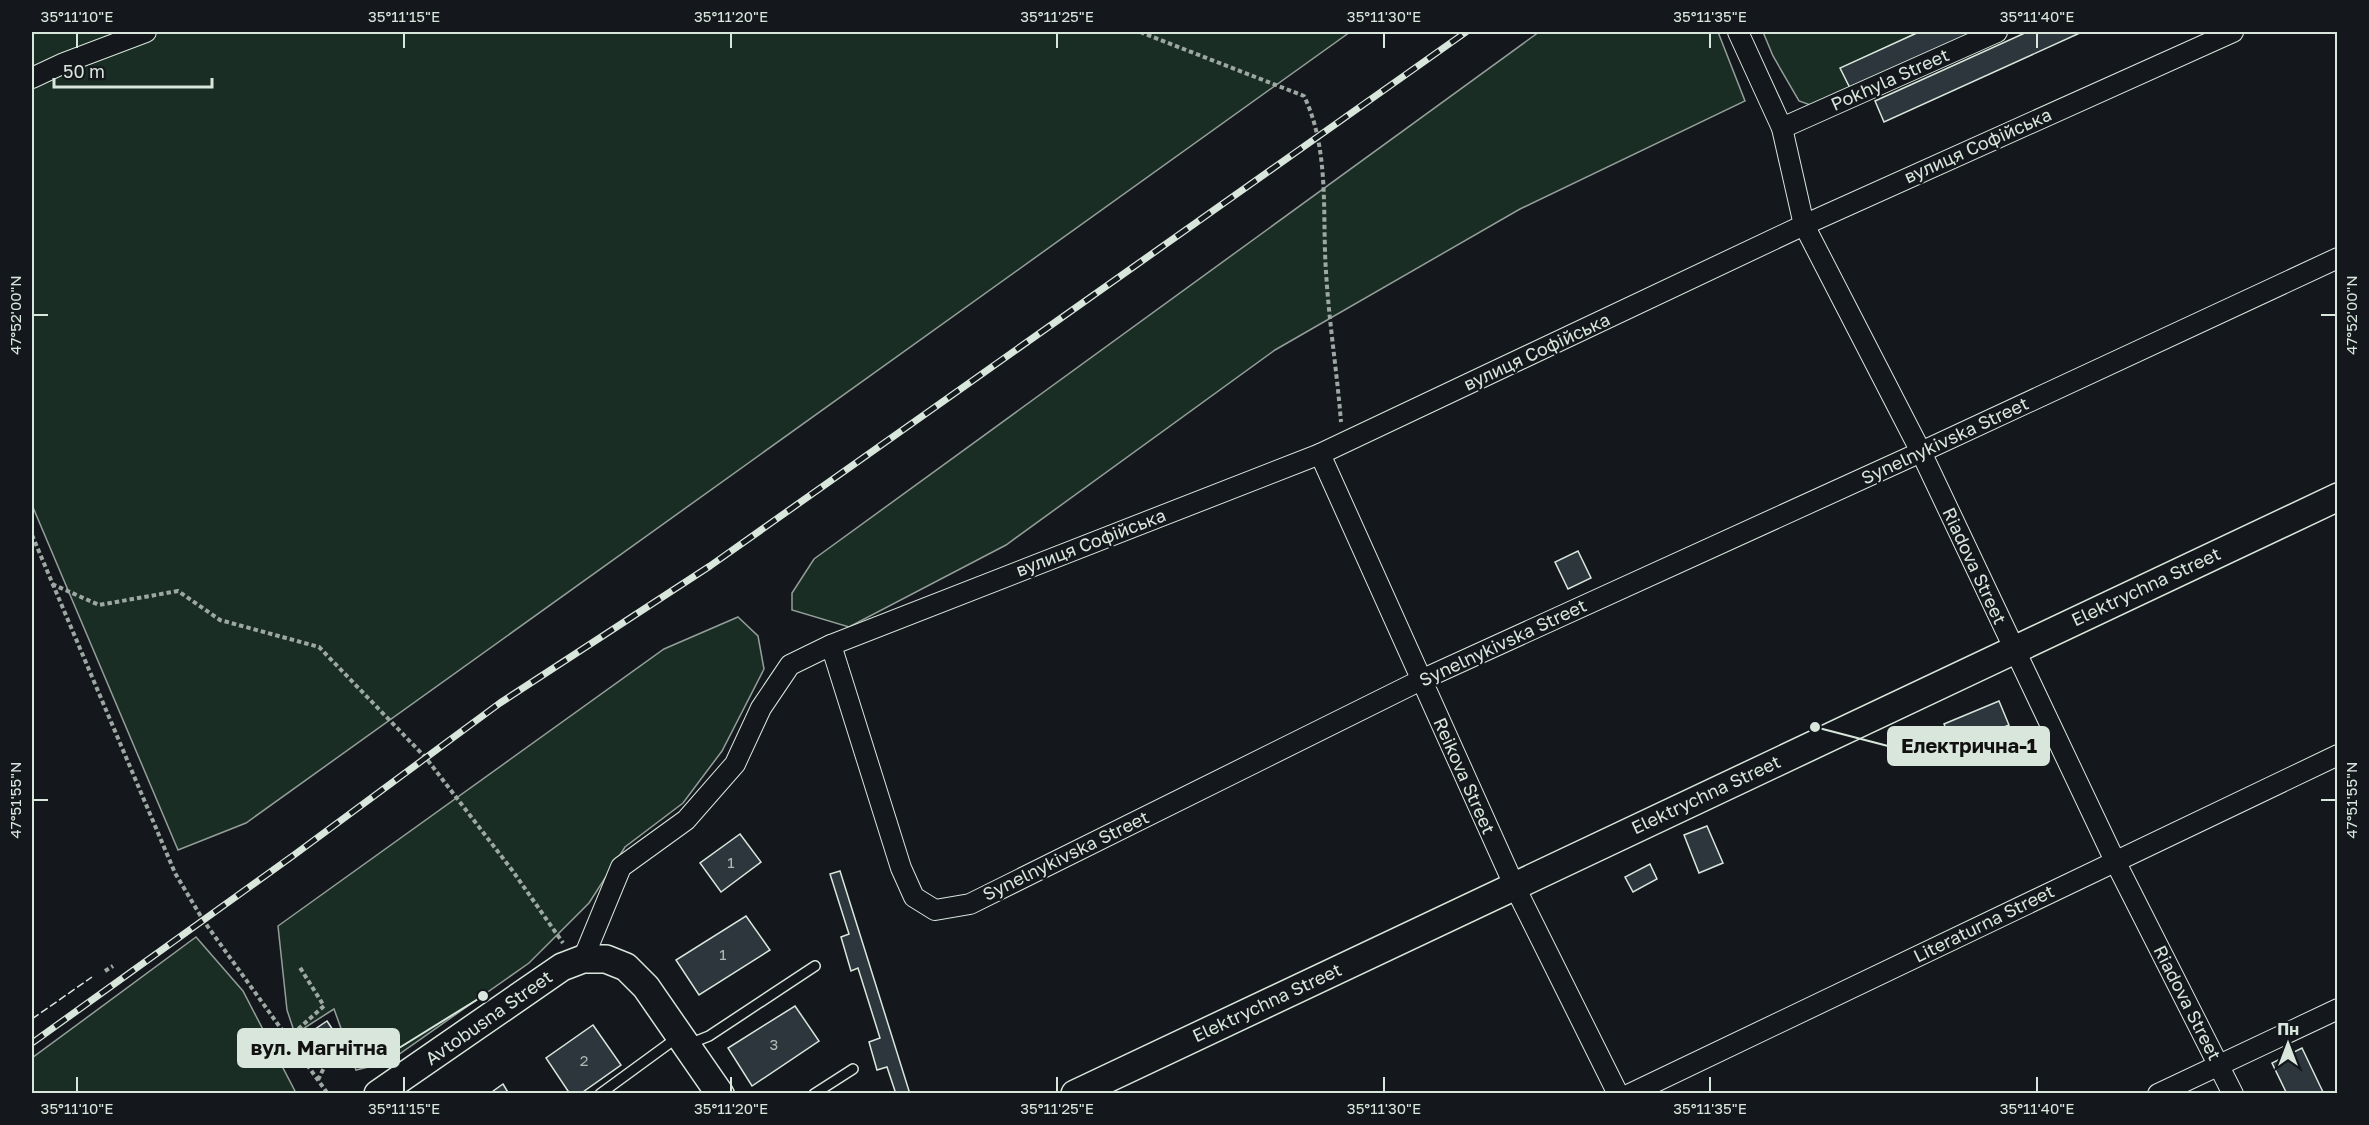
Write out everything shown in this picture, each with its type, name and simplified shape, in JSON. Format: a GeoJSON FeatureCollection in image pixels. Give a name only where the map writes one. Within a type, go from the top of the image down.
{"type":"FeatureCollection","features":[{"type":"Feature","properties":{"kind":"street"},"geometry":{"type":"LineString","coordinates":[[32,78],[64,63],[146,32]]}},
{"type":"Feature","properties":{"kind":"street","name":"Riadova Street"},"geometry":{"type":"LineString","coordinates":[[1737,32],[1782,128],[1804,225],[1921,452],[2115,861],[2233,1094]]}},
{"type":"Feature","properties":{"kind":"street","name":"Pokhyla Street"},"geometry":{"type":"LineString","coordinates":[[1782,128],[1997,32]]}},
{"type":"Feature","properties":{"kind":"street","name":"вулиця Софійська"},"geometry":{"type":"LineString","coordinates":[[586,956],[598,919],[621,867],[686,820],[735,764],[761,708],[790,665],[831,645],[1341,445],[1804,225],[2233,32]]}},
{"type":"Feature","properties":{"kind":"street","name":"Synelnykivska Street"},"geometry":{"type":"LineString","coordinates":[[831,645],[901,868],[914,897],[935,910],[970,904],[1421,680],[1921,452],[2337,258]]}},
{"type":"Feature","properties":{"kind":"street","name":"Reikova Street"},"geometry":{"type":"LineString","coordinates":[[1320,454],[1514,885],[1618,1094]]}},
{"type":"Feature","properties":{"kind":"street","name":"Elektrychna Street"},"geometry":{"type":"LineString","coordinates":[[1075,1094],[2337,497]]}},
{"type":"Feature","properties":{"kind":"street","name":"Literaturna Street"},"geometry":{"type":"LineString","coordinates":[[1630,1094],[2337,755]]}},
{"type":"Feature","properties":{"kind":"street"},"geometry":{"type":"LineString","coordinates":[[586,956],[626,967],[646,987],[720,1094]]}},
{"type":"Feature","properties":{"kind":"street","name":"Avtobusna Street"},"geometry":{"type":"LineString","coordinates":[[378,1094],[562,967],[586,956]]}},
{"type":"Feature","properties":{"kind":"street"},"geometry":{"type":"LineString","coordinates":[[2158,1094],[2337,1009]]}},
{"type":"Feature","properties":{"kind":"lane"},"geometry":{"type":"LineString","coordinates":[[600,1094],[684,1040],[709,1036],[815,966]]}},
{"type":"Feature","properties":{"kind":"lane"},"geometry":{"type":"LineString","coordinates":[[814,1094],[853,1069]]}},
{"type":"Feature","properties":{"kind":"path"},"geometry":{"type":"LineString","coordinates":[[1140,32],[1304,96],[1313,115],[1322,164],[1326,273],[1341,421],[1341,445]]}},
{"type":"Feature","properties":{"kind":"path"},"geometry":{"type":"LineString","coordinates":[[32,535],[176,873],[203,920],[328,1094]]}},
{"type":"Feature","properties":{"kind":"path"},"geometry":{"type":"LineString","coordinates":[[52,584],[99,605],[178,591],[220,620],[319,647],[426,758],[512,870],[586,956]]}},
{"type":"Feature","properties":{"kind":"path"},"geometry":{"type":"LineString","coordinates":[[105,971],[113,966]]}},
{"type":"Feature","properties":{"kind":"path"},"geometry":{"type":"LineString","coordinates":[[287,1039],[324,1006],[299,966]]}},
{"type":"Feature","properties":{"kind":"path"},"geometry":{"type":"LineString","coordinates":[[318,1080],[334,1047]]}},
{"type":"Feature","properties":{"kind":"green space"},"geometry":{"type":"Polygon","coordinates":[[[32,32],[1350,32],[246,823],[178,850],[32,505],[32,32]]]}},
{"type":"Feature","properties":{"kind":"green space"},"geometry":{"type":"Polygon","coordinates":[[[1539,32],[1718,32],[1745,101],[1520,209],[1275,350],[1006,545],[849,627],[792,610],[792,593],[814,559],[1539,32]]]}},
{"type":"Feature","properties":{"kind":"green space"},"geometry":{"type":"Polygon","coordinates":[[[1763,32],[1919,32],[1841,68],[1851,90],[1816,107],[1799,101],[1773,56],[1763,32]]]}},
{"type":"Feature","properties":{"kind":"green space"},"geometry":{"type":"Polygon","coordinates":[[[738,617],[758,636],[764,669],[722,751],[683,803],[625,847],[589,903],[529,963],[388,1062],[356,1070],[334,1009],[295,1034],[287,1010],[278,926],[664,649],[738,617]]]}},
{"type":"Feature","properties":{"kind":"green space"},"geometry":{"type":"Polygon","coordinates":[[[196,937],[243,991],[296,1093],[32,1093],[32,1058],[196,937]]]}},
{"type":"Feature","properties":{"kind":"building"},"geometry":{"type":"Polygon","coordinates":[[[1919,32],[1976,32],[1851,90],[1840,68],[1919,32]]]}},
{"type":"Feature","properties":{"kind":"building"},"geometry":{"type":"Polygon","coordinates":[[[2027,32],[2082,32],[1884,122],[1875,101],[2027,32]]]}},
{"type":"Feature","properties":{"kind":"building"},"geometry":{"type":"Polygon","coordinates":[[[1578,551],[1591,578],[1568,589],[1555,562],[1578,551]]]}},
{"type":"Feature","properties":{"kind":"building"},"geometry":{"type":"Polygon","coordinates":[[[1999,701],[2009,725],[1954,748],[1944,724],[1999,701]]]}},
{"type":"Feature","properties":{"kind":"building"},"geometry":{"type":"Polygon","coordinates":[[[1707,826],[1723,863],[1699,873],[1684,835],[1707,826]]]}},
{"type":"Feature","properties":{"kind":"building"},"geometry":{"type":"Polygon","coordinates":[[[740,834],[761,862],[721,892],[700,863],[740,834]]]}},
{"type":"Feature","properties":{"kind":"building"},"geometry":{"type":"Polygon","coordinates":[[[1650,864],[1657,879],[1633,892],[1625,877],[1650,864]]]}},
{"type":"Feature","properties":{"kind":"building"},"geometry":{"type":"Polygon","coordinates":[[[840,871],[910,1094],[896,1094],[887,1067],[877,1070],[869,1042],[880,1038],[858,968],[851,971],[841,937],[849,934],[830,874],[840,871]]]}},
{"type":"Feature","properties":{"kind":"building"},"geometry":{"type":"Polygon","coordinates":[[[746,916],[770,950],[699,995],[676,960],[746,916]]]}},
{"type":"Feature","properties":{"kind":"building"},"geometry":{"type":"Polygon","coordinates":[[[795,1006],[819,1041],[752,1086],[728,1048],[795,1006]]]}},
{"type":"Feature","properties":{"kind":"building"},"geometry":{"type":"Polygon","coordinates":[[[327,1021],[341,1042],[314,1060],[299,1040],[327,1021]]]}},
{"type":"Feature","properties":{"kind":"building"},"geometry":{"type":"Polygon","coordinates":[[[593,1025],[621,1065],[580,1094],[570,1094],[546,1058],[593,1025]]]}},
{"type":"Feature","properties":{"kind":"building"},"geometry":{"type":"Polygon","coordinates":[[[2302,1048],[2323,1092],[2321,1094],[2287,1094],[2272,1063],[2302,1048]]]}},
{"type":"Feature","properties":{"kind":"building"},"geometry":{"type":"Polygon","coordinates":[[[503,1084],[509,1094],[489,1094],[503,1084]]]}},
{"type":"Feature","properties":{"kind":"railway"},"geometry":{"type":"LineString","coordinates":[[32,1043],[294,855],[500,703],[710,566],[1466,32]]}},
{"type":"Feature","properties":{"kind":"fence"},"geometry":{"type":"LineString","coordinates":[[32,1019],[92,977]]}},
{"type":"Feature","properties":{"kind":"place","name":"Електрична-1"},"geometry":{"type":"Point","coordinates":[1815,727]}},
{"type":"Feature","properties":{"kind":"place","name":"вул. Магнітна"},"geometry":{"type":"Point","coordinates":[483,996]}}]}
